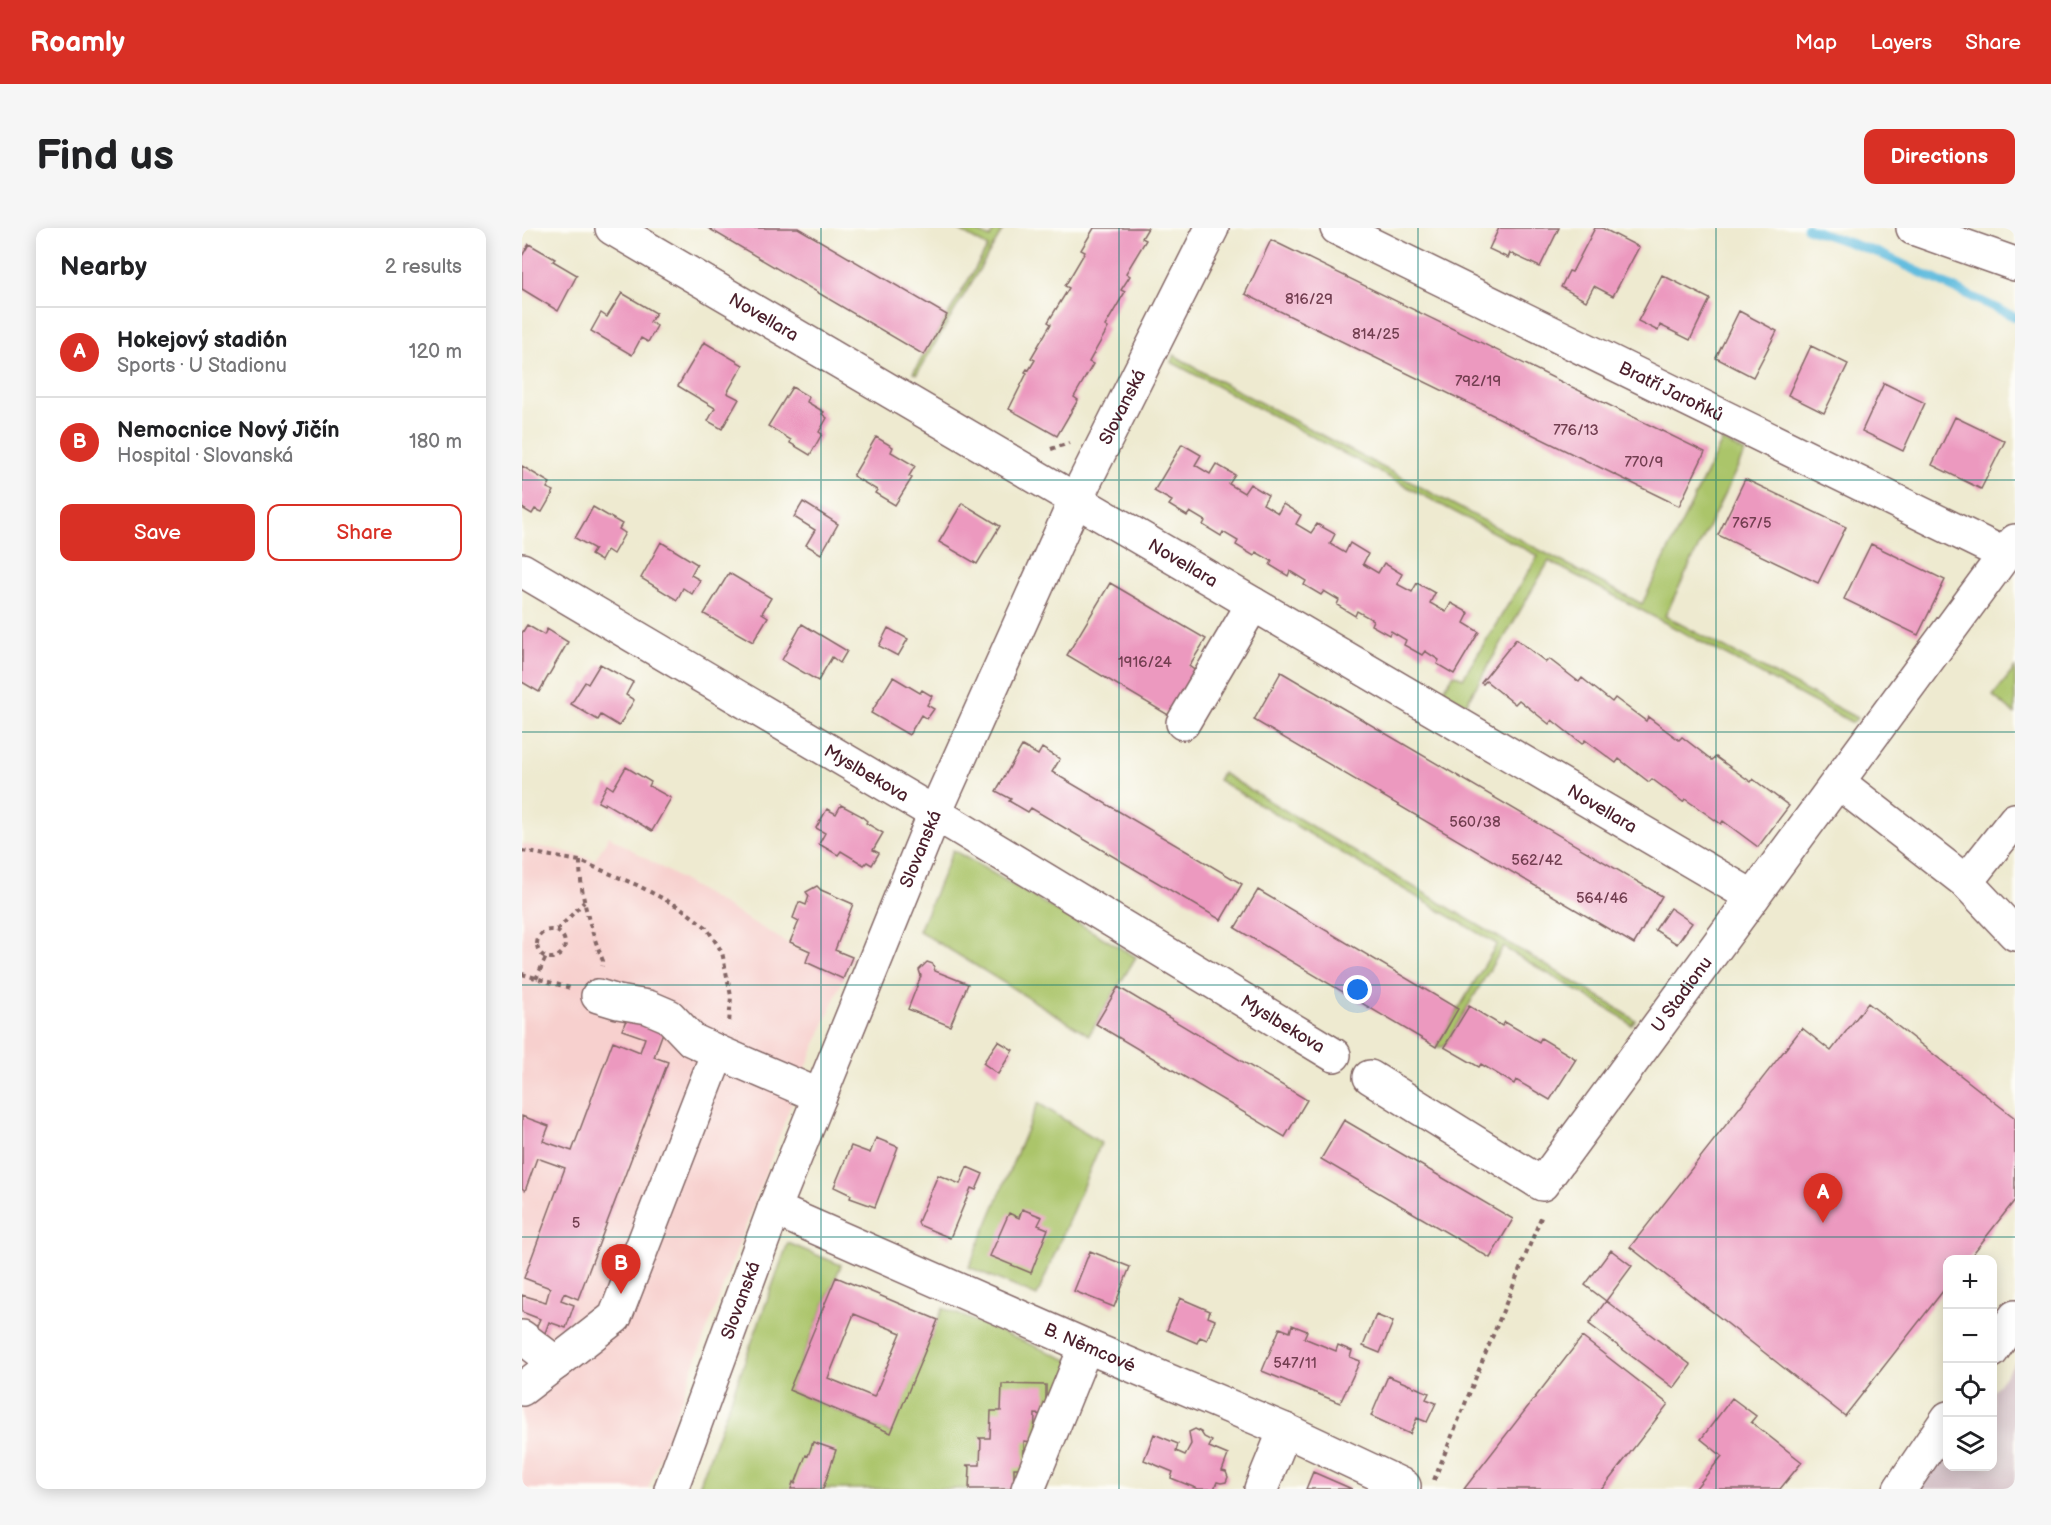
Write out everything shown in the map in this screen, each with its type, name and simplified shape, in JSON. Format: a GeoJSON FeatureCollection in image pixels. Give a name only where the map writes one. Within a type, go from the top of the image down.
{"type":"FeatureCollection","features":[{"type":"Feature","properties":{"kind":"street","name":"Novellara"},"geometry":{"type":"LineString","coordinates":[[612,228],[1753,897]]}},
{"type":"Feature","properties":{"kind":"street","name":"Slovanská"},"geometry":{"type":"LineString","coordinates":[[671,1489],[774,1209],[820,1096],[858,972],[935,813],[1076,500],[1212,228]]}},
{"type":"Feature","properties":{"kind":"street","name":"Bratří Jaroňků"},"geometry":{"type":"LineString","coordinates":[[1337,228],[2010,548]]}},
{"type":"Feature","properties":{"kind":"street"},"geometry":{"type":"LineString","coordinates":[[1913,228],[2015,264]]}},
{"type":"Feature","properties":{"kind":"street","name":"U Stadionu"},"geometry":{"type":"LineString","coordinates":[[1542,1184],[2010,548]]}},
{"type":"Feature","properties":{"kind":"street","name":"Myslbekova"},"geometry":{"type":"LineString","coordinates":[[522,570],[935,813],[1334,1055]]}},
{"type":"Feature","properties":{"kind":"street"},"geometry":{"type":"LineString","coordinates":[[1183,723],[1253,604]]}},
{"type":"Feature","properties":{"kind":"street"},"geometry":{"type":"LineString","coordinates":[[1838,783],[1966,882],[2015,934]]}},
{"type":"Feature","properties":{"kind":"street"},"geometry":{"type":"LineString","coordinates":[[1966,882],[2015,820]]}},
{"type":"Feature","properties":{"kind":"street"},"geometry":{"type":"LineString","coordinates":[[598,996],[648,1007],[669,1016],[692,1041],[820,1096]]}},
{"type":"Feature","properties":{"kind":"street"},"geometry":{"type":"LineString","coordinates":[[522,1389],[615,1317],[718,1052]]}},
{"type":"Feature","properties":{"kind":"street"},"geometry":{"type":"LineString","coordinates":[[1370,1077],[1542,1184]]}},
{"type":"Feature","properties":{"kind":"street","name":"B. Němcové"},"geometry":{"type":"LineString","coordinates":[[774,1209],[1086,1346],[1417,1487]]}},
{"type":"Feature","properties":{"kind":"street"},"geometry":{"type":"LineString","coordinates":[[1997,1344],[2015,1317]]}},
{"type":"Feature","properties":{"kind":"street"},"geometry":{"type":"LineString","coordinates":[[522,1337],[556,1363]]}},
{"type":"Feature","properties":{"kind":"street"},"geometry":{"type":"LineString","coordinates":[[1028,1489],[1086,1346]]}},
{"type":"Feature","properties":{"kind":"street"},"geometry":{"type":"LineString","coordinates":[[1900,1489],[1943,1424]]}},
{"type":"Feature","properties":{"kind":"street"},"geometry":{"type":"LineString","coordinates":[[1261,1489],[1285,1430]]}},
{"type":"Feature","properties":{"kind":"path"},"geometry":{"type":"LineString","coordinates":[[1043,448],[1053,450],[1079,439]]}},
{"type":"Feature","properties":{"kind":"path"},"geometry":{"type":"LineString","coordinates":[[522,851],[580,861],[655,894],[681,908],[706,927],[722,952],[731,996],[728,1032],[718,1052]]}},
{"type":"Feature","properties":{"kind":"path"},"geometry":{"type":"LineString","coordinates":[[522,974],[598,996],[603,961],[589,924],[580,880],[580,861]]}},
{"type":"Feature","properties":{"kind":"path"},"geometry":{"type":"LineString","coordinates":[[557,930],[584,902]]}},
{"type":"Feature","properties":{"kind":"path"},"geometry":{"type":"LineString","coordinates":[[548,929],[557,930],[565,937],[563,952],[556,958],[546,957],[539,951],[538,938],[548,929]]}},
{"type":"Feature","properties":{"kind":"path"},"geometry":{"type":"LineString","coordinates":[[536,979],[546,957]]}},
{"type":"Feature","properties":{"kind":"path"},"geometry":{"type":"LineString","coordinates":[[1417,1487],[1547,1203],[1542,1184]]}},
{"type":"Feature","properties":{"kind":"shaded area"},"geometry":{"type":"Polygon","coordinates":[[[609,836],[809,956],[806,962],[843,979],[793,1099],[648,1489],[522,1489],[522,844],[560,850],[595,860],[609,836]]]}},
{"type":"Feature","properties":{"kind":"shaded area"},"geometry":{"type":"Polygon","coordinates":[[[2015,1362],[2015,1489],[1916,1489],[1943,1454],[1943,1471],[1997,1471],[1997,1386],[2015,1362]]]}},
{"type":"Feature","properties":{"kind":"green space"},"geometry":{"type":"Polygon","coordinates":[[[955,228],[971,228],[990,238],[995,228],[1004,228],[917,374],[913,373],[988,247],[955,228]]]}},
{"type":"Feature","properties":{"kind":"green space"},"geometry":{"type":"Polygon","coordinates":[[[1174,355],[1642,604],[1722,441],[1745,452],[1665,616],[1857,718],[1853,723],[1549,561],[1466,704],[1443,691],[1454,674],[1463,678],[1538,556],[1171,362],[1174,355]]]}},
{"type":"Feature","properties":{"kind":"green space"},"geometry":{"type":"Polygon","coordinates":[[[2015,668],[2015,714],[1993,696],[2015,668]]]}},
{"type":"Feature","properties":{"kind":"green space"},"geometry":{"type":"Polygon","coordinates":[[[1222,773],[1635,1020],[1631,1025],[1620,1016],[1503,947],[1444,1047],[1436,1047],[1497,944],[1218,780],[1222,773]]]}},
{"type":"Feature","properties":{"kind":"green space"},"geometry":{"type":"Polygon","coordinates":[[[953,850],[1136,957],[1089,1035],[919,931],[953,850]]]}},
{"type":"Feature","properties":{"kind":"green space"},"geometry":{"type":"Polygon","coordinates":[[[1038,1103],[1101,1143],[1037,1296],[969,1267],[1038,1103]]]}},
{"type":"Feature","properties":{"kind":"green space"},"geometry":{"type":"Polygon","coordinates":[[[788,1243],[841,1265],[789,1390],[890,1433],[943,1308],[1092,1370],[1044,1489],[698,1489],[788,1243]]]}},
{"type":"Feature","properties":{"kind":"building"},"geometry":{"type":"Polygon","coordinates":[[[708,228],[798,228],[947,315],[924,355],[708,228]]]}},
{"type":"Feature","properties":{"kind":"building"},"geometry":{"type":"Polygon","coordinates":[[[1094,228],[1148,228],[1142,238],[1146,240],[1126,273],[1130,276],[1121,290],[1125,292],[1105,326],[1108,328],[1089,362],[1093,364],[1074,397],[1078,400],[1057,436],[1009,409],[1027,373],[1025,372],[1035,360],[1031,358],[1051,324],[1048,322],[1069,288],[1065,286],[1085,252],[1081,250],[1094,228]]]}},
{"type":"Feature","properties":{"kind":"building"},"geometry":{"type":"Polygon","coordinates":[[[1499,228],[1559,228],[1540,267],[1510,253],[1508,258],[1489,249],[1499,228]]]}},
{"type":"Feature","properties":{"kind":"building"},"geometry":{"type":"Polygon","coordinates":[[[1595,228],[1602,228],[1639,247],[1613,296],[1594,286],[1586,301],[1561,287],[1569,271],[1572,272],[1595,228]]]}},
{"type":"Feature","properties":{"kind":"building"},"geometry":{"type":"Polygon","coordinates":[[[1271,240],[1705,452],[1679,506],[1245,294],[1271,240]]]}},
{"type":"Feature","properties":{"kind":"building"},"geometry":{"type":"Polygon","coordinates":[[[529,244],[577,275],[558,311],[522,289],[522,256],[529,244]]]}},
{"type":"Feature","properties":{"kind":"building"},"geometry":{"type":"Polygon","coordinates":[[[1662,275],[1710,299],[1690,340],[1660,325],[1658,331],[1638,321],[1662,275]]]}},
{"type":"Feature","properties":{"kind":"building"},"geometry":{"type":"Polygon","coordinates":[[[622,293],[656,313],[650,322],[657,326],[648,342],[641,338],[632,355],[591,331],[601,313],[607,317],[622,293]]]}},
{"type":"Feature","properties":{"kind":"building"},"geometry":{"type":"Polygon","coordinates":[[[1739,311],[1777,331],[1753,377],[1716,358],[1739,311]]]}},
{"type":"Feature","properties":{"kind":"building"},"geometry":{"type":"Polygon","coordinates":[[[704,342],[743,365],[727,393],[739,399],[722,429],[708,421],[715,408],[678,386],[704,342]]]}},
{"type":"Feature","properties":{"kind":"building"},"geometry":{"type":"Polygon","coordinates":[[[1811,346],[1848,364],[1824,413],[1788,395],[1811,346]]]}},
{"type":"Feature","properties":{"kind":"building"},"geometry":{"type":"Polygon","coordinates":[[[1884,383],[1925,403],[1903,451],[1862,431],[1884,383]]]}},
{"type":"Feature","properties":{"kind":"building"},"geometry":{"type":"Polygon","coordinates":[[[792,387],[809,397],[807,402],[824,412],[822,414],[827,418],[819,432],[822,434],[810,455],[768,426],[792,387]]]}},
{"type":"Feature","properties":{"kind":"building"},"geometry":{"type":"Polygon","coordinates":[[[1955,417],[2005,441],[1981,489],[1932,465],[1955,417]]]}},
{"type":"Feature","properties":{"kind":"building"},"geometry":{"type":"Polygon","coordinates":[[[876,437],[893,447],[891,452],[915,466],[909,476],[912,478],[895,505],[875,493],[877,490],[853,476],[876,437]]]}},
{"type":"Feature","properties":{"kind":"building"},"geometry":{"type":"Polygon","coordinates":[[[1182,444],[1201,455],[1195,465],[1210,474],[1216,464],[1235,475],[1229,484],[1244,493],[1250,484],[1268,495],[1263,504],[1278,513],[1283,504],[1301,515],[1296,524],[1311,533],[1317,524],[1335,534],[1330,544],[1345,553],[1350,543],[1368,554],[1363,564],[1378,573],[1384,563],[1402,574],[1397,584],[1412,592],[1417,583],[1435,593],[1430,603],[1446,612],[1451,603],[1469,613],[1464,623],[1479,632],[1454,674],[1437,664],[1439,660],[1425,651],[1422,655],[1404,645],[1406,640],[1391,631],[1389,635],[1371,625],[1373,620],[1357,611],[1355,616],[1337,605],[1339,600],[1324,591],[1321,595],[1304,585],[1306,581],[1290,571],[1288,576],[1270,565],[1272,561],[1256,552],[1254,556],[1236,545],[1238,541],[1223,532],[1221,536],[1203,525],[1205,521],[1190,512],[1187,516],[1169,505],[1172,501],[1154,491],[1182,444]]]}},
{"type":"Feature","properties":{"kind":"building"},"geometry":{"type":"Polygon","coordinates":[[[522,466],[550,483],[547,488],[554,491],[542,512],[535,509],[532,514],[522,508],[522,466]]]}},
{"type":"Feature","properties":{"kind":"building"},"geometry":{"type":"Polygon","coordinates":[[[1745,479],[1846,527],[1818,583],[1718,535],[1745,479]]]}},
{"type":"Feature","properties":{"kind":"building"},"geometry":{"type":"Polygon","coordinates":[[[803,502],[838,524],[821,554],[806,545],[815,530],[794,517],[803,502]]]}},
{"type":"Feature","properties":{"kind":"building"},"geometry":{"type":"Polygon","coordinates":[[[962,503],[1000,526],[977,564],[939,542],[962,503]]]}},
{"type":"Feature","properties":{"kind":"building"},"geometry":{"type":"Polygon","coordinates":[[[593,507],[622,524],[619,529],[625,533],[613,554],[607,550],[601,561],[591,555],[595,549],[575,538],[593,507]]]}},
{"type":"Feature","properties":{"kind":"building"},"geometry":{"type":"Polygon","coordinates":[[[661,542],[697,564],[691,575],[700,580],[692,594],[683,588],[677,600],[641,578],[661,542]]]}},
{"type":"Feature","properties":{"kind":"building"},"geometry":{"type":"Polygon","coordinates":[[[1871,544],[1945,580],[1918,635],[1844,599],[1871,544]]]}},
{"type":"Feature","properties":{"kind":"building"},"geometry":{"type":"Polygon","coordinates":[[[729,573],[771,598],[762,613],[768,617],[753,642],[704,614],[729,573]]]}},
{"type":"Feature","properties":{"kind":"building"},"geometry":{"type":"Polygon","coordinates":[[[1110,583],[1206,639],[1189,666],[1201,675],[1175,719],[1067,655],[1110,583]]]}},
{"type":"Feature","properties":{"kind":"building"},"geometry":{"type":"Polygon","coordinates":[[[802,624],[847,651],[840,663],[832,657],[818,681],[782,660],[802,624]]]}},
{"type":"Feature","properties":{"kind":"building"},"geometry":{"type":"Polygon","coordinates":[[[527,625],[544,635],[547,629],[568,642],[539,692],[522,682],[522,633],[527,625]]]}},
{"type":"Feature","properties":{"kind":"building"},"geometry":{"type":"Polygon","coordinates":[[[888,628],[908,639],[898,656],[879,646],[888,628]]]}},
{"type":"Feature","properties":{"kind":"building"},"geometry":{"type":"Polygon","coordinates":[[[1516,639],[1546,662],[1549,659],[1579,682],[1582,678],[1612,702],[1615,698],[1646,721],[1648,717],[1679,740],[1682,737],[1712,760],[1716,757],[1751,782],[1753,779],[1789,806],[1758,847],[1723,821],[1721,824],[1685,799],[1683,802],[1652,779],[1649,782],[1619,759],[1616,763],[1585,740],[1582,744],[1552,720],[1549,724],[1519,700],[1515,704],[1486,681],[1481,683],[1516,639]]]}},
{"type":"Feature","properties":{"kind":"building"},"geometry":{"type":"Polygon","coordinates":[[[600,664],[633,682],[626,695],[634,700],[619,726],[601,715],[598,720],[571,704],[585,682],[588,684],[600,664]]]}},
{"type":"Feature","properties":{"kind":"building"},"geometry":{"type":"Polygon","coordinates":[[[1281,672],[1662,896],[1634,944],[1254,720],[1281,672]]]}},
{"type":"Feature","properties":{"kind":"building"},"geometry":{"type":"Polygon","coordinates":[[[893,677],[920,693],[922,690],[932,696],[927,705],[934,709],[927,719],[921,715],[909,735],[871,713],[893,677]]]}},
{"type":"Feature","properties":{"kind":"building"},"geometry":{"type":"Polygon","coordinates":[[[1022,746],[1038,755],[1042,748],[1060,759],[1052,772],[1242,884],[1221,920],[1031,808],[1028,812],[996,791],[1022,746]]]}},
{"type":"Feature","properties":{"kind":"building"},"geometry":{"type":"Polygon","coordinates":[[[626,767],[651,782],[649,786],[671,798],[652,831],[605,803],[604,805],[598,802],[607,785],[613,789],[626,767]]]}},
{"type":"Feature","properties":{"kind":"building"},"geometry":{"type":"Polygon","coordinates":[[[841,805],[860,815],[867,821],[866,823],[883,833],[873,850],[879,853],[872,865],[867,862],[864,865],[841,851],[838,855],[819,844],[825,833],[816,828],[827,809],[836,814],[841,805]]]}},
{"type":"Feature","properties":{"kind":"building"},"geometry":{"type":"Polygon","coordinates":[[[817,886],[853,904],[835,950],[852,957],[843,979],[806,962],[810,951],[790,942],[799,921],[793,918],[799,902],[806,905],[809,896],[806,892],[817,886]]]}},
{"type":"Feature","properties":{"kind":"building"},"geometry":{"type":"Polygon","coordinates":[[[1258,890],[1458,1009],[1436,1047],[1235,928],[1258,890]]]}},
{"type":"Feature","properties":{"kind":"building"},"geometry":{"type":"Polygon","coordinates":[[[1670,908],[1692,923],[1677,944],[1655,930],[1670,908]]]}},
{"type":"Feature","properties":{"kind":"building"},"geometry":{"type":"Polygon","coordinates":[[[927,962],[933,964],[935,971],[968,984],[950,1026],[908,1009],[921,976],[919,970],[927,962]]]}},
{"type":"Feature","properties":{"kind":"building"},"geometry":{"type":"Polygon","coordinates":[[[1118,987],[1307,1100],[1285,1137],[1096,1024],[1118,987]]]}},
{"type":"Feature","properties":{"kind":"building"},"geometry":{"type":"Polygon","coordinates":[[[1868,1003],[2015,1118],[2015,1200],[1972,1255],[1943,1255],[1943,1291],[1845,1416],[1630,1247],[1802,1028],[1831,1051],[1868,1003]]]}},
{"type":"Feature","properties":{"kind":"building"},"geometry":{"type":"Polygon","coordinates":[[[1469,1006],[1502,1026],[1505,1022],[1539,1042],[1541,1038],[1576,1059],[1550,1100],[1516,1080],[1514,1084],[1481,1064],[1479,1067],[1444,1047],[1469,1006]]]}},
{"type":"Feature","properties":{"kind":"building"},"geometry":{"type":"Polygon","coordinates":[[[628,1015],[665,1027],[654,1057],[668,1062],[578,1299],[564,1293],[561,1300],[574,1305],[566,1328],[549,1322],[545,1333],[535,1330],[540,1319],[522,1312],[522,1295],[546,1302],[550,1288],[524,1278],[565,1168],[537,1158],[525,1191],[522,1188],[522,1116],[549,1126],[543,1141],[572,1151],[613,1041],[640,1052],[645,1038],[622,1030],[628,1015]]]}},
{"type":"Feature","properties":{"kind":"building"},"geometry":{"type":"Polygon","coordinates":[[[998,1041],[1013,1050],[998,1074],[983,1063],[998,1041]]]}},
{"type":"Feature","properties":{"kind":"building"},"geometry":{"type":"Polygon","coordinates":[[[1344,1120],[1513,1219],[1490,1258],[1321,1159],[1344,1120]]]}},
{"type":"Feature","properties":{"kind":"building"},"geometry":{"type":"Polygon","coordinates":[[[876,1138],[898,1147],[875,1207],[850,1198],[851,1195],[834,1187],[851,1146],[870,1153],[876,1138]]]}},
{"type":"Feature","properties":{"kind":"building"},"geometry":{"type":"Polygon","coordinates":[[[967,1167],[983,1174],[976,1190],[971,1188],[950,1238],[919,1225],[918,1222],[938,1175],[960,1184],[967,1167]]]}},
{"type":"Feature","properties":{"kind":"building"},"geometry":{"type":"Polygon","coordinates":[[[1022,1209],[1042,1217],[1038,1225],[1048,1229],[1031,1273],[990,1256],[1009,1213],[1019,1218],[1022,1209]]]}},
{"type":"Feature","properties":{"kind":"building"},"geometry":{"type":"Polygon","coordinates":[[[1611,1250],[1632,1266],[1606,1301],[1585,1285],[1611,1250]]]}},
{"type":"Feature","properties":{"kind":"building"},"geometry":{"type":"Polygon","coordinates":[[[1090,1251],[1130,1267],[1114,1307],[1074,1291],[1090,1251]]]}},
{"type":"Feature","properties":{"kind":"building"},"geometry":{"type":"Polygon","coordinates":[[[836,1277],[938,1320],[891,1433],[789,1390],[836,1277]],[[854,1314],[828,1378],[874,1397],[901,1333],[854,1314]]]}},
{"type":"Feature","properties":{"kind":"building"},"geometry":{"type":"Polygon","coordinates":[[[1180,1298],[1210,1311],[1208,1317],[1215,1320],[1207,1340],[1200,1337],[1197,1343],[1167,1330],[1180,1298]]]}},
{"type":"Feature","properties":{"kind":"building"},"geometry":{"type":"Polygon","coordinates":[[[1606,1301],[1691,1365],[1674,1388],[1589,1324],[1606,1301]]]}},
{"type":"Feature","properties":{"kind":"building"},"geometry":{"type":"Polygon","coordinates":[[[1376,1315],[1393,1322],[1380,1353],[1363,1346],[1376,1315]]]}},
{"type":"Feature","properties":{"kind":"building"},"geometry":{"type":"Polygon","coordinates":[[[1292,1325],[1307,1331],[1304,1338],[1336,1351],[1338,1345],[1352,1351],[1350,1357],[1360,1361],[1340,1403],[1262,1371],[1280,1328],[1290,1332],[1292,1325]]]}},
{"type":"Feature","properties":{"kind":"building"},"geometry":{"type":"Polygon","coordinates":[[[1582,1337],[1668,1404],[1602,1489],[1464,1489],[1582,1337]]]}},
{"type":"Feature","properties":{"kind":"building"},"geometry":{"type":"Polygon","coordinates":[[[1388,1376],[1429,1393],[1426,1399],[1436,1403],[1427,1422],[1417,1418],[1410,1434],[1371,1416],[1388,1376]]]}},
{"type":"Feature","properties":{"kind":"building"},"geometry":{"type":"Polygon","coordinates":[[[1002,1384],[1046,1385],[1046,1415],[1035,1414],[1034,1442],[1024,1441],[1024,1468],[1014,1468],[1014,1489],[969,1489],[970,1467],[966,1465],[980,1465],[981,1440],[979,1438],[990,1438],[991,1411],[1001,1411],[1002,1384]]]}},
{"type":"Feature","properties":{"kind":"building"},"geometry":{"type":"Polygon","coordinates":[[[1732,1398],[1756,1416],[1751,1422],[1802,1462],[1780,1489],[1695,1489],[1722,1456],[1701,1439],[1732,1398]]]}},
{"type":"Feature","properties":{"kind":"building"},"geometry":{"type":"Polygon","coordinates":[[[1195,1429],[1212,1441],[1209,1447],[1228,1455],[1222,1471],[1226,1472],[1228,1477],[1226,1482],[1217,1482],[1214,1489],[1198,1489],[1171,1478],[1173,1472],[1144,1460],[1154,1434],[1178,1444],[1176,1451],[1185,1455],[1191,1444],[1189,1432],[1195,1429]]]}},
{"type":"Feature","properties":{"kind":"building"},"geometry":{"type":"Polygon","coordinates":[[[813,1442],[836,1450],[823,1489],[791,1489],[793,1482],[795,1484],[813,1442]]]}},
{"type":"Feature","properties":{"kind":"building"},"geometry":{"type":"Polygon","coordinates":[[[1313,1472],[1352,1489],[1306,1489],[1313,1472]]]}},
{"type":"Feature","properties":{"kind":"waterway"},"geometry":{"type":"LineString","coordinates":[[1807,228],[1879,253],[2015,317]]}},
{"type":"Feature","properties":{"kind":"place","name":"Hokejový stadión"},"geometry":{"type":"Point","coordinates":[1823,1223]}},
{"type":"Feature","properties":{"kind":"place","name":"Nemocnice Nový Jičín"},"geometry":{"type":"Point","coordinates":[621,1294]}}]}
